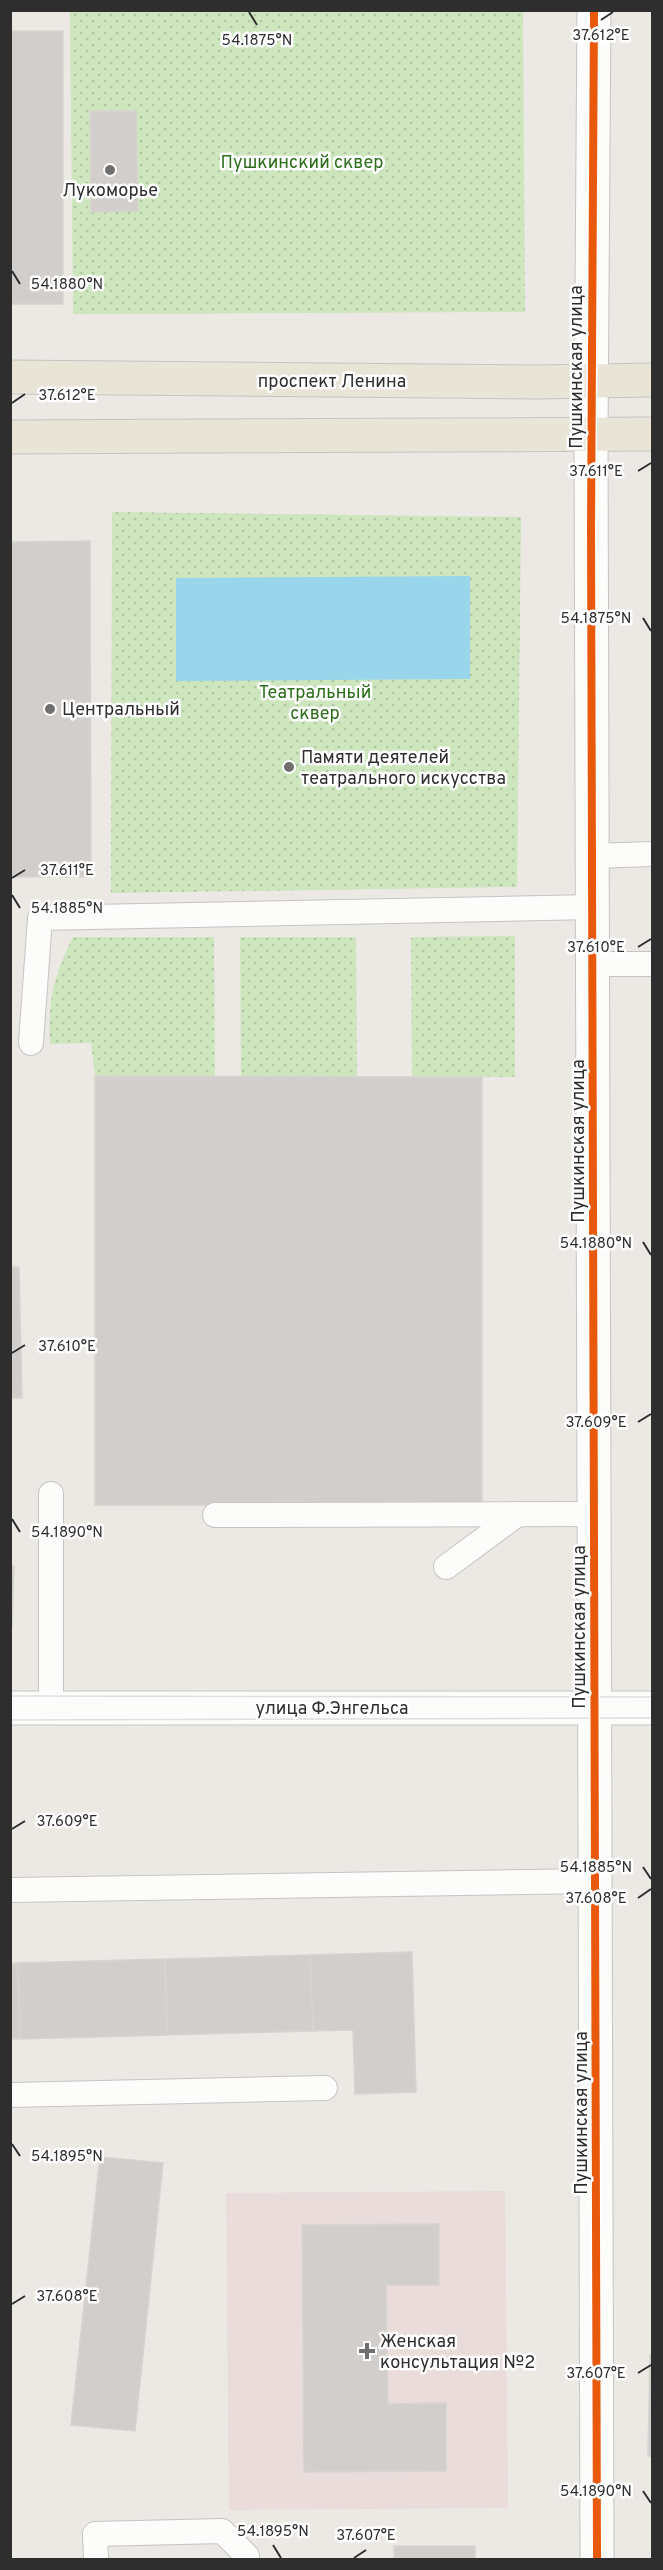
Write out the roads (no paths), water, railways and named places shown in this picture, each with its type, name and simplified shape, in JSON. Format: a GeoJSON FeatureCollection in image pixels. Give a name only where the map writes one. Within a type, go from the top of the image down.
{"type":"FeatureCollection","features":[{"type":"Feature","properties":{"kind":"main road","name":"проспект Ленина"},"geometry":{"type":"LineString","coordinates":[[10,377],[591,382],[652,380]]}},
{"type":"Feature","properties":{"kind":"main road"},"geometry":{"type":"LineString","coordinates":[[10,437],[652,434]]}},
{"type":"Feature","properties":{"kind":"street","name":"Пушкинская улица"},"geometry":{"type":"LineString","coordinates":[[594,10],[591,435],[597,2559]]}},
{"type":"Feature","properties":{"kind":"street","name":"улица Ф.Энгельса"},"geometry":{"type":"LineString","coordinates":[[10,1708],[652,1708]]}},
{"type":"Feature","properties":{"kind":"lane"},"geometry":{"type":"LineString","coordinates":[[592,856],[652,855]]}},
{"type":"Feature","properties":{"kind":"lane"},"geometry":{"type":"LineString","coordinates":[[31,1043],[40,918],[592,907]]}},
{"type":"Feature","properties":{"kind":"lane"},"geometry":{"type":"LineString","coordinates":[[592,964],[652,964]]}},
{"type":"Feature","properties":{"kind":"lane"},"geometry":{"type":"LineString","coordinates":[[51,1494],[51,1708]]}},
{"type":"Feature","properties":{"kind":"lane"},"geometry":{"type":"LineString","coordinates":[[446,1568],[518,1514]]}},
{"type":"Feature","properties":{"kind":"lane"},"geometry":{"type":"LineString","coordinates":[[215,1515],[594,1514]]}},
{"type":"Feature","properties":{"kind":"lane"},"geometry":{"type":"LineString","coordinates":[[10,1890],[595,1881]]}},
{"type":"Feature","properties":{"kind":"lane"},"geometry":{"type":"LineString","coordinates":[[10,2095],[325,2088]]}},
{"type":"Feature","properties":{"kind":"lane"},"geometry":{"type":"LineString","coordinates":[[96,2559],[95,2534],[222,2531],[247,2556],[247,2559]]}},
{"type":"Feature","properties":{"kind":"water"},"geometry":{"type":"Polygon","coordinates":[[[470,576],[470,679],[176,681],[176,578],[470,576]]]}},
{"type":"Feature","properties":{"kind":"tram line"},"geometry":{"type":"LineString","coordinates":[[10,1696],[652,1697]]}},
{"type":"Feature","properties":{"kind":"tram line"},"geometry":{"type":"LineString","coordinates":[[10,1720],[652,1718]]}},
{"type":"Feature","properties":{"kind":"place","name":"Лукоморье"},"geometry":{"type":"Point","coordinates":[110,170]}},
{"type":"Feature","properties":{"kind":"place","name":"Центральный"},"geometry":{"type":"Point","coordinates":[50,709]}},
{"type":"Feature","properties":{"kind":"place","name":"Памяти деятелей театрального искусства"},"geometry":{"type":"Point","coordinates":[289,767]}},
{"type":"Feature","properties":{"kind":"place","name":"Женская консультация №2"},"geometry":{"type":"Point","coordinates":[367,2351]}},
{"type":"Feature","properties":{"kind":"park label","name":"Пушкинский сквер"},"geometry":{"type":"Point","coordinates":[302,162]}},
{"type":"Feature","properties":{"kind":"park label","name":"Театральный сквер"},"geometry":{"type":"Point","coordinates":[315,702]}}]}
